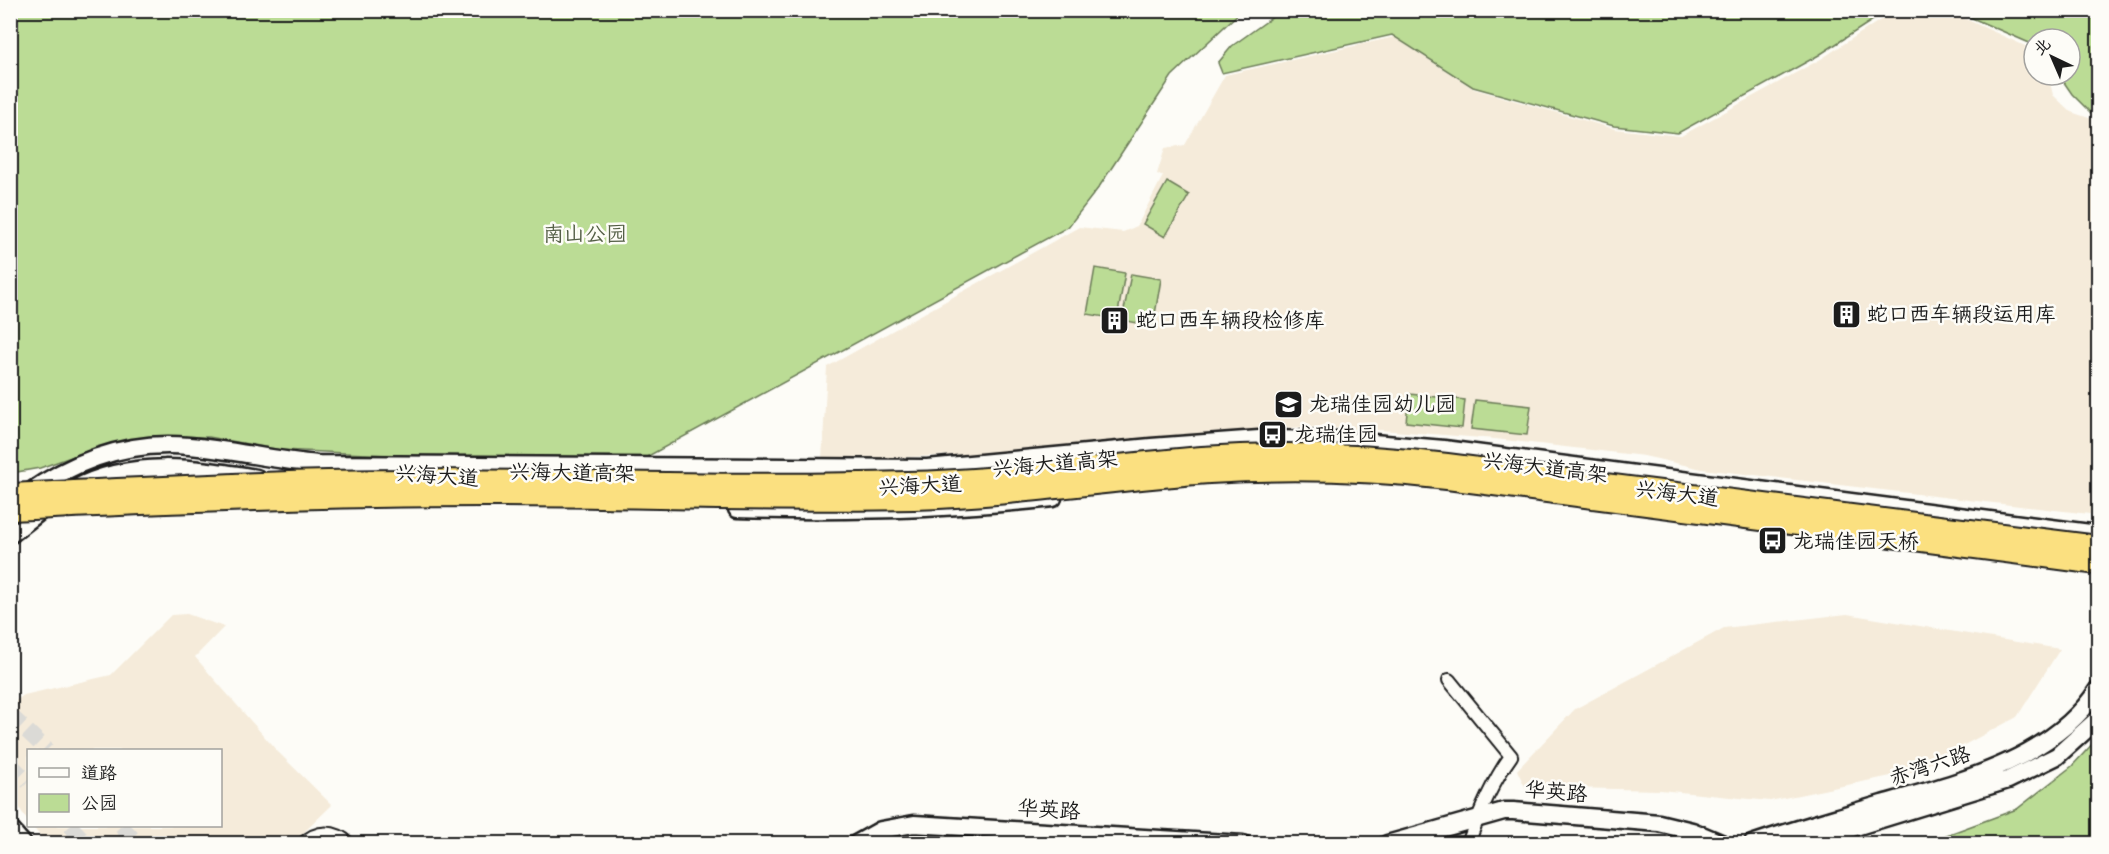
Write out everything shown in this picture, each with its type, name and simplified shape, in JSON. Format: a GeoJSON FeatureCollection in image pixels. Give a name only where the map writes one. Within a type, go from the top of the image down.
{"type":"FeatureCollection","features":[{"type":"Feature","properties":{"kind":"main road","name":"兴海大道高架"},"geometry":{"type":"LineString","coordinates":[[10,494],[164,486],[412,480],[812,485],[968,480],[1206,457],[1342,454],[1381,456],[2096,536]]}},
{"type":"Feature","properties":{"kind":"main road","name":"兴海大道高架"},"geometry":{"type":"LineString","coordinates":[[10,508],[317,498],[487,496],[816,500],[919,498],[972,496],[1211,473],[1339,471],[1448,479],[2098,564]]}},
{"type":"Feature","properties":{"kind":"street","name":"兴海大道"},"geometry":{"type":"LineString","coordinates":[[10,508],[44,482],[74,465],[106,454],[162,445],[190,446],[317,464],[927,468],[1247,440],[1338,440],[1444,449],[2096,536]]}},
{"type":"Feature","properties":{"kind":"street","name":"兴海大道"},"geometry":{"type":"LineString","coordinates":[[10,536],[47,506],[85,483],[134,470],[178,467],[322,488],[425,499],[869,511],[933,509],[1157,486],[1263,478],[1336,478],[1446,486],[2098,572]]}},
{"type":"Feature","properties":{"kind":"street"},"geometry":{"type":"LineString","coordinates":[[1449,680],[1511,756],[1501,770],[1468,843]]}},
{"type":"Feature","properties":{"kind":"street","name":"赤湾六路"},"geometry":{"type":"LineString","coordinates":[[1752,843],[1977,776],[2036,746],[2057,732],[2079,713],[2098,689]]}},
{"type":"Feature","properties":{"kind":"street","name":"赤湾六路"},"geometry":{"type":"LineString","coordinates":[[1800,843],[2008,780],[2057,756],[2098,720]]}},
{"type":"Feature","properties":{"kind":"street","name":"华英路"},"geometry":{"type":"LineString","coordinates":[[1387,843],[1504,811],[1668,824],[1723,843]]}},
{"type":"Feature","properties":{"kind":"street","name":"华英路"},"geometry":{"type":"LineString","coordinates":[[856,843],[880,830],[914,824],[1243,843]]}},
{"type":"Feature","properties":{"kind":"street"},"geometry":{"type":"LineString","coordinates":[[1668,824],[1685,843]]}},
{"type":"Feature","properties":{"kind":"street"},"geometry":{"type":"LineString","coordinates":[[10,829],[23,843]]}},
{"type":"Feature","properties":{"kind":"street"},"geometry":{"type":"LineString","coordinates":[[303,843],[309,838],[324,833],[335,834],[349,843]]}},
{"type":"Feature","properties":{"kind":"shaded area"},"geometry":{"type":"Polygon","coordinates":[[[1894,11],[1948,11],[2022,45],[2022,87],[2051,87],[2053,95],[2071,112],[2092,119],[2098,126],[2098,515],[1702,469],[1644,456],[1495,439],[1381,430],[1304,427],[1176,435],[960,455],[822,460],[827,367],[1079,227],[1123,232],[1137,226],[1163,176],[1157,174],[1165,148],[1185,145],[1225,75],[1394,37],[1474,89],[1615,129],[1681,136],[1821,59],[1894,11]]]}},
{"type":"Feature","properties":{"kind":"shaded area"},"geometry":{"type":"Polygon","coordinates":[[[187,614],[224,627],[195,657],[277,751],[332,805],[293,843],[46,843],[33,827],[222,827],[222,749],[27,749],[27,820],[11,794],[11,704],[24,695],[111,675],[171,615],[187,614]]]}},
{"type":"Feature","properties":{"kind":"shaded area"},"geometry":{"type":"Polygon","coordinates":[[[1847,614],[2060,649],[2017,717],[1915,771],[1770,801],[1660,790],[1525,787],[1517,770],[1575,709],[1724,628],[1847,614]]]}},
{"type":"Feature","properties":{"kind":"green space","name":"南山公园"},"geometry":{"type":"Polygon","coordinates":[[[11,11],[1241,11],[1172,76],[1099,187],[1068,227],[641,460],[388,455],[281,450],[209,437],[151,437],[99,447],[40,468],[11,473],[11,11]]]}},
{"type":"Feature","properties":{"kind":"green space"},"geometry":{"type":"Polygon","coordinates":[[[1281,11],[1887,11],[1819,55],[1678,133],[1614,126],[1473,87],[1392,35],[1222,73],[1218,63],[1232,46],[1281,11]]]}},
{"type":"Feature","properties":{"kind":"green space"},"geometry":{"type":"Polygon","coordinates":[[[1956,11],[2098,11],[2098,120],[2067,87],[2082,87],[2082,27],[2022,27],[2022,40],[1956,11]]]}},
{"type":"Feature","properties":{"kind":"green space"},"geometry":{"type":"Polygon","coordinates":[[[1167,182],[1189,195],[1165,237],[1143,224],[1167,182]]]}},
{"type":"Feature","properties":{"kind":"green space"},"geometry":{"type":"Polygon","coordinates":[[[1095,268],[1125,273],[1117,319],[1087,314],[1095,268]]]}},
{"type":"Feature","properties":{"kind":"green space"},"geometry":{"type":"Polygon","coordinates":[[[1131,274],[1161,279],[1153,326],[1122,320],[1131,274]]]}},
{"type":"Feature","properties":{"kind":"green space"},"geometry":{"type":"Polygon","coordinates":[[[1409,394],[1465,400],[1462,428],[1406,422],[1409,394]]]}},
{"type":"Feature","properties":{"kind":"green space"},"geometry":{"type":"Polygon","coordinates":[[[1475,400],[1531,406],[1527,435],[1471,429],[1475,400]]]}},
{"type":"Feature","properties":{"kind":"green space"},"geometry":{"type":"Polygon","coordinates":[[[2098,738],[2098,843],[1925,843],[2017,809],[2072,766],[2098,738]]]}},
{"type":"Feature","properties":{"kind":"tunnel"},"geometry":{"type":"LineString","coordinates":[[10,715],[46,749]]}},
{"type":"Feature","properties":{"kind":"tunnel"},"geometry":{"type":"LineString","coordinates":[[10,764],[27,781]]}},
{"type":"Feature","properties":{"kind":"tunnel"},"geometry":{"type":"LineString","coordinates":[[71,827],[87,844]]}},
{"type":"Feature","properties":{"kind":"tunnel"},"geometry":{"type":"LineString","coordinates":[[122,827],[138,844]]}},
{"type":"Feature","properties":{"kind":"place","name":"蛇口西车辆段运用库"},"geometry":{"type":"Point","coordinates":[1846,314]}},
{"type":"Feature","properties":{"kind":"place","name":"蛇口西车辆段检修库"},"geometry":{"type":"Point","coordinates":[1115,320]}},
{"type":"Feature","properties":{"kind":"place","name":"龙瑞佳园幼儿园"},"geometry":{"type":"Point","coordinates":[1288,404]}},
{"type":"Feature","properties":{"kind":"place","name":"龙瑞佳园"},"geometry":{"type":"Point","coordinates":[1273,434]}},
{"type":"Feature","properties":{"kind":"place","name":"龙瑞佳园天桥"},"geometry":{"type":"Point","coordinates":[1772,541]}}]}
